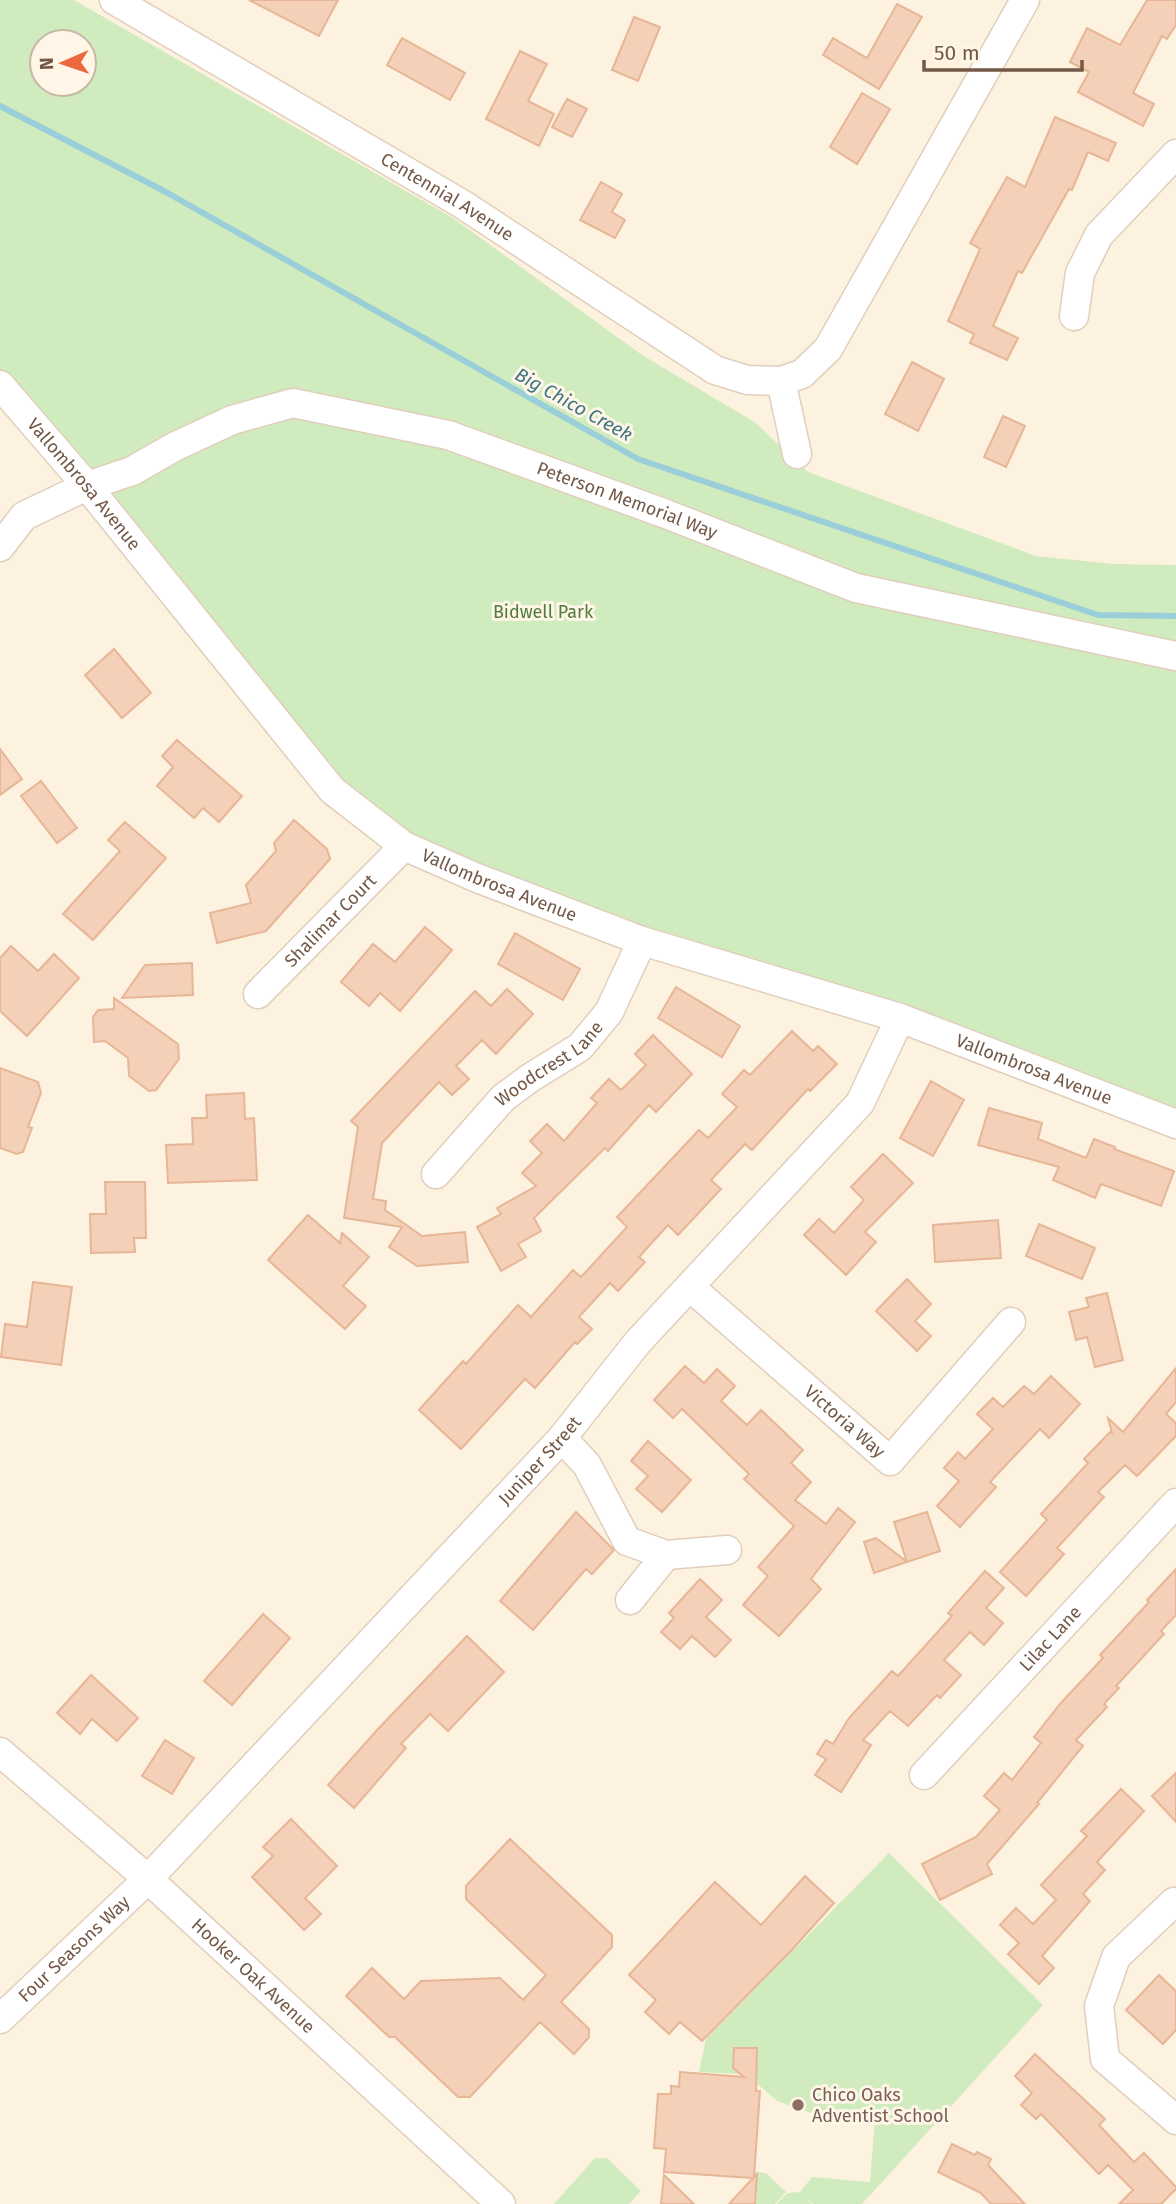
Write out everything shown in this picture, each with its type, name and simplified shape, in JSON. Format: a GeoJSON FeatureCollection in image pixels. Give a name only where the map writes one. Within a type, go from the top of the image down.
{"type":"FeatureCollection","features":[{"type":"Feature","properties":{"kind":"street","name":"Centennial Avenue"},"geometry":{"type":"LineString","coordinates":[[126,3],[462,204],[715,370],[747,380],[781,381],[802,374],[828,349],[1025,0]]}},
{"type":"Feature","properties":{"kind":"street"},"geometry":{"type":"LineString","coordinates":[[1074,316],[1080,273],[1100,235],[1176,154]]}},
{"type":"Feature","properties":{"kind":"street"},"geometry":{"type":"LineString","coordinates":[[781,381],[797,454]]}},
{"type":"Feature","properties":{"kind":"street","name":"Vallombrosa Avenue"},"geometry":{"type":"LineString","coordinates":[[0,385],[87,486],[332,790],[404,846],[477,878],[642,941],[900,1018],[1176,1124]]}},
{"type":"Feature","properties":{"kind":"street","name":"Peterson Memorial Way"},"geometry":{"type":"LineString","coordinates":[[0,547],[24,516],[87,486],[132,471],[174,447],[232,420],[293,403],[448,435],[666,514],[856,588],[1176,656]]}},
{"type":"Feature","properties":{"kind":"street","name":"Shalimar Court"},"geometry":{"type":"LineString","coordinates":[[258,994],[404,846]]}},
{"type":"Feature","properties":{"kind":"street","name":"Woodcrest Lane"},"geometry":{"type":"LineString","coordinates":[[436,1174],[503,1098],[580,1047],[609,1012],[642,941]]}},
{"type":"Feature","properties":{"kind":"street","name":"Juniper Street"},"geometry":{"type":"LineString","coordinates":[[148,1879],[562,1438],[637,1343],[860,1103],[900,1018]]}},
{"type":"Feature","properties":{"kind":"street","name":"Victoria Way"},"geometry":{"type":"LineString","coordinates":[[690,1287],[890,1461],[1011,1322]]}},
{"type":"Feature","properties":{"kind":"street"},"geometry":{"type":"LineString","coordinates":[[562,1438],[587,1465],[627,1541],[666,1555],[727,1550]]}},
{"type":"Feature","properties":{"kind":"street","name":"Lilac Lane"},"geometry":{"type":"LineString","coordinates":[[924,1775],[1176,1503]]}},
{"type":"Feature","properties":{"kind":"street"},"geometry":{"type":"LineString","coordinates":[[629,1600],[666,1555]]}},
{"type":"Feature","properties":{"kind":"street","name":"Hooker Oak Avenue"},"geometry":{"type":"LineString","coordinates":[[0,1752],[148,1879],[501,2204]]}},
{"type":"Feature","properties":{"kind":"street","name":"Four Seasons Way"},"geometry":{"type":"LineString","coordinates":[[0,2018],[148,1879]]}},
{"type":"Feature","properties":{"kind":"street"},"geometry":{"type":"LineString","coordinates":[[1174,1902],[1116,1957],[1099,2006],[1105,2059],[1176,2120]]}},
{"type":"Feature","properties":{"kind":"green space","name":"Bidwell Park"},"geometry":{"type":"Polygon","coordinates":[[[0,0],[74,0],[453,218],[642,355],[756,423],[808,472],[1036,556],[1113,564],[1176,565],[1176,1124],[477,878],[332,790],[0,385],[0,0]]]}},
{"type":"Feature","properties":{"kind":"green space","name":"Chico Oaks Adventist School"},"geometry":{"type":"Polygon","coordinates":[[[889,1853],[1043,2005],[862,2204],[813,2204],[803,2195],[812,2204],[777,2204],[787,2193],[800,2192],[812,2177],[870,2182],[875,2119],[817,2115],[777,2101],[755,2082],[752,2065],[758,2065],[758,2047],[733,2047],[733,2063],[738,2064],[738,2074],[699,2072],[706,2039],[889,1853]]]}},
{"type":"Feature","properties":{"kind":"green space"},"geometry":{"type":"Polygon","coordinates":[[[595,2158],[607,2158],[641,2191],[629,2204],[554,2204],[595,2158]]]}},
{"type":"Feature","properties":{"kind":"green space"},"geometry":{"type":"Polygon","coordinates":[[[755,2172],[766,2173],[786,2192],[775,2204],[756,2204],[755,2172]]]}},
{"type":"Feature","properties":{"kind":"building"},"geometry":{"type":"Polygon","coordinates":[[[249,0],[338,0],[319,36],[249,0]]]}},
{"type":"Feature","properties":{"kind":"building"},"geometry":{"type":"Polygon","coordinates":[[[1147,0],[1176,0],[1176,25],[1167,39],[1162,36],[1133,93],[1154,104],[1143,126],[1078,92],[1089,72],[1070,62],[1087,28],[1120,45],[1147,0]]]}},
{"type":"Feature","properties":{"kind":"building"},"geometry":{"type":"Polygon","coordinates":[[[897,4],[922,17],[879,89],[823,55],[833,38],[867,58],[897,4]]]}},
{"type":"Feature","properties":{"kind":"building"},"geometry":{"type":"Polygon","coordinates":[[[634,17],[660,27],[638,81],[612,70],[634,17]]]}},
{"type":"Feature","properties":{"kind":"building"},"geometry":{"type":"Polygon","coordinates":[[[402,38],[465,73],[450,100],[387,65],[402,38]]]}},
{"type":"Feature","properties":{"kind":"building"},"geometry":{"type":"Polygon","coordinates":[[[520,51],[547,64],[528,101],[554,114],[539,146],[486,119],[520,51]]]}},
{"type":"Feature","properties":{"kind":"building"},"geometry":{"type":"Polygon","coordinates":[[[862,93],[890,109],[857,164],[830,147],[862,93]]]}},
{"type":"Feature","properties":{"kind":"building"},"geometry":{"type":"Polygon","coordinates":[[[567,99],[587,109],[572,137],[552,127],[567,99]]]}},
{"type":"Feature","properties":{"kind":"building"},"geometry":{"type":"Polygon","coordinates":[[[1055,117],[1116,143],[1108,161],[1088,152],[1072,190],[1069,189],[1022,273],[1018,271],[993,326],[1018,338],[1007,360],[970,343],[974,334],[948,321],[980,249],[970,243],[1007,177],[1025,187],[1055,117]]]}},
{"type":"Feature","properties":{"kind":"building"},"geometry":{"type":"Polygon","coordinates":[[[601,182],[622,194],[612,212],[625,220],[615,238],[580,220],[601,182]]]}},
{"type":"Feature","properties":{"kind":"building"},"geometry":{"type":"Polygon","coordinates":[[[912,362],[944,379],[918,431],[885,414],[912,362]]]}},
{"type":"Feature","properties":{"kind":"building"},"geometry":{"type":"Polygon","coordinates":[[[1003,416],[1025,426],[1006,467],[984,457],[1003,416]]]}},
{"type":"Feature","properties":{"kind":"building"},"geometry":{"type":"Polygon","coordinates":[[[114,649],[151,693],[122,718],[85,675],[114,649]]]}},
{"type":"Feature","properties":{"kind":"building"},"geometry":{"type":"Polygon","coordinates":[[[177,740],[242,796],[219,822],[203,808],[194,818],[157,786],[173,767],[162,756],[177,740]]]}},
{"type":"Feature","properties":{"kind":"building"},"geometry":{"type":"Polygon","coordinates":[[[0,749],[22,779],[0,795],[0,749]]]}},
{"type":"Feature","properties":{"kind":"building"},"geometry":{"type":"Polygon","coordinates":[[[41,781],[77,828],[57,843],[21,796],[41,781]]]}},
{"type":"Feature","properties":{"kind":"building"},"geometry":{"type":"Polygon","coordinates":[[[294,820],[327,849],[330,859],[266,931],[217,943],[210,913],[251,903],[246,885],[276,851],[274,843],[294,820]]]}},
{"type":"Feature","properties":{"kind":"building"},"geometry":{"type":"Polygon","coordinates":[[[125,822],[166,858],[93,940],[63,914],[120,851],[108,840],[125,822]]]}},
{"type":"Feature","properties":{"kind":"building"},"geometry":{"type":"Polygon","coordinates":[[[425,927],[452,950],[400,1011],[380,993],[369,1006],[341,982],[373,944],[395,962],[425,927]]]}},
{"type":"Feature","properties":{"kind":"building"},"geometry":{"type":"Polygon","coordinates":[[[515,933],[580,969],[563,1000],[498,964],[515,933]]]}},
{"type":"Feature","properties":{"kind":"building"},"geometry":{"type":"Polygon","coordinates":[[[11,946],[38,971],[54,954],[79,978],[27,1036],[0,1011],[0,958],[11,946]]]}},
{"type":"Feature","properties":{"kind":"building"},"geometry":{"type":"Polygon","coordinates":[[[192,963],[193,995],[122,998],[145,965],[192,963]]]}},
{"type":"Feature","properties":{"kind":"building"},"geometry":{"type":"Polygon","coordinates":[[[676,987],[740,1026],[722,1057],[658,1018],[676,987]]]}},
{"type":"Feature","properties":{"kind":"building"},"geometry":{"type":"Polygon","coordinates":[[[507,989],[533,1014],[496,1054],[482,1040],[456,1066],[469,1079],[452,1095],[439,1082],[382,1143],[373,1199],[386,1201],[385,1210],[422,1236],[465,1232],[468,1262],[417,1266],[389,1247],[402,1227],[344,1218],[358,1127],[351,1121],[475,991],[491,1006],[507,989]]]}},
{"type":"Feature","properties":{"kind":"building"},"geometry":{"type":"Polygon","coordinates":[[[114,998],[178,1044],[179,1059],[156,1090],[149,1091],[129,1076],[128,1058],[105,1041],[94,1042],[93,1017],[98,1010],[114,1009],[114,998]]]}},
{"type":"Feature","properties":{"kind":"building"},"geometry":{"type":"Polygon","coordinates":[[[792,1031],[813,1051],[818,1046],[837,1064],[810,1091],[808,1089],[752,1150],[745,1144],[711,1180],[721,1189],[678,1235],[668,1225],[639,1257],[645,1262],[618,1291],[610,1283],[579,1317],[592,1329],[577,1344],[575,1342],[535,1388],[525,1379],[461,1449],[419,1410],[463,1361],[466,1364],[518,1305],[531,1317],[573,1270],[581,1277],[627,1227],[617,1217],[699,1130],[708,1138],[737,1107],[722,1094],[744,1070],[750,1075],[792,1031]]]}},
{"type":"Feature","properties":{"kind":"building"},"geometry":{"type":"Polygon","coordinates":[[[653,1035],[692,1074],[656,1112],[649,1105],[608,1151],[605,1148],[534,1218],[541,1231],[518,1244],[526,1257],[501,1271],[477,1227],[501,1214],[497,1208],[536,1186],[522,1173],[542,1153],[530,1141],[547,1124],[564,1141],[597,1103],[591,1098],[609,1079],[621,1090],[646,1065],[635,1054],[653,1035]]]}},
{"type":"Feature","properties":{"kind":"building"},"geometry":{"type":"Polygon","coordinates":[[[0,1068],[38,1082],[41,1093],[28,1127],[32,1128],[23,1152],[17,1154],[0,1148],[0,1068]]]}},
{"type":"Feature","properties":{"kind":"building"},"geometry":{"type":"Polygon","coordinates":[[[931,1081],[964,1100],[933,1156],[900,1138],[931,1081]]]}},
{"type":"Feature","properties":{"kind":"building"},"geometry":{"type":"Polygon","coordinates":[[[244,1093],[245,1119],[254,1118],[257,1180],[168,1183],[166,1145],[193,1144],[192,1118],[207,1118],[206,1095],[244,1093]]]}},
{"type":"Feature","properties":{"kind":"building"},"geometry":{"type":"Polygon","coordinates":[[[989,1108],[1042,1123],[1038,1139],[1086,1158],[1094,1139],[1174,1171],[1161,1206],[1101,1184],[1095,1198],[1053,1180],[1059,1167],[978,1145],[989,1108]]]}},
{"type":"Feature","properties":{"kind":"building"},"geometry":{"type":"Polygon","coordinates":[[[883,1154],[913,1183],[865,1232],[876,1242],[846,1275],[804,1235],[819,1219],[834,1233],[864,1200],[851,1187],[883,1154]]]}},
{"type":"Feature","properties":{"kind":"building"},"geometry":{"type":"Polygon","coordinates":[[[105,1182],[145,1182],[146,1238],[134,1238],[135,1252],[91,1253],[90,1214],[106,1214],[105,1182]]]}},
{"type":"Feature","properties":{"kind":"building"},"geometry":{"type":"Polygon","coordinates":[[[308,1215],[340,1243],[342,1233],[369,1257],[343,1286],[366,1306],[345,1329],[268,1260],[308,1215]]]}},
{"type":"Feature","properties":{"kind":"building"},"geometry":{"type":"Polygon","coordinates":[[[998,1220],[1001,1258],[935,1262],[933,1225],[998,1220]]]}},
{"type":"Feature","properties":{"kind":"building"},"geometry":{"type":"Polygon","coordinates":[[[1039,1224],[1095,1248],[1082,1279],[1026,1256],[1039,1224]]]}},
{"type":"Feature","properties":{"kind":"building"},"geometry":{"type":"Polygon","coordinates":[[[907,1279],[931,1304],[915,1321],[931,1336],[917,1351],[876,1311],[907,1279]]]}},
{"type":"Feature","properties":{"kind":"building"},"geometry":{"type":"Polygon","coordinates":[[[33,1282],[72,1287],[61,1365],[1,1357],[5,1324],[27,1327],[33,1282]]]}},
{"type":"Feature","properties":{"kind":"building"},"geometry":{"type":"Polygon","coordinates":[[[1107,1293],[1123,1360],[1095,1367],[1087,1337],[1076,1340],[1069,1312],[1089,1307],[1086,1298],[1107,1293]]]}},
{"type":"Feature","properties":{"kind":"building"},"geometry":{"type":"Polygon","coordinates":[[[685,1366],[704,1383],[717,1369],[735,1386],[721,1401],[747,1425],[761,1410],[803,1450],[791,1463],[811,1482],[795,1500],[826,1524],[838,1508],[855,1522],[811,1579],[821,1589],[779,1636],[743,1605],[768,1576],[758,1567],[794,1526],[744,1479],[749,1474],[682,1409],[673,1418],[654,1400],[685,1366]]]}},
{"type":"Feature","properties":{"kind":"building"},"geometry":{"type":"Polygon","coordinates":[[[1176,1368],[1176,1402],[1166,1414],[1176,1423],[1176,1436],[1137,1476],[1125,1465],[1098,1492],[1104,1497],[1057,1548],[1064,1554],[1026,1596],[1000,1572],[1047,1520],[1041,1514],[1088,1463],[1084,1459],[1112,1433],[1108,1418],[1123,1432],[1176,1368]]]}},
{"type":"Feature","properties":{"kind":"building"},"geometry":{"type":"Polygon","coordinates":[[[1051,1376],[1080,1404],[1049,1438],[1040,1429],[990,1482],[996,1487],[960,1527],[937,1506],[959,1481],[944,1468],[958,1452],[965,1459],[993,1429],[977,1414],[993,1398],[1003,1407],[1024,1386],[1034,1394],[1051,1376]]]}},
{"type":"Feature","properties":{"kind":"building"},"geometry":{"type":"Polygon","coordinates":[[[648,1441],[691,1480],[662,1512],[636,1489],[648,1476],[631,1461],[648,1441]]]}},
{"type":"Feature","properties":{"kind":"building"},"geometry":{"type":"Polygon","coordinates":[[[576,1512],[614,1550],[592,1574],[586,1569],[533,1630],[500,1601],[576,1512]]]}},
{"type":"Feature","properties":{"kind":"building"},"geometry":{"type":"Polygon","coordinates":[[[927,1512],[940,1551],[907,1562],[894,1522],[927,1512]]]}},
{"type":"Feature","properties":{"kind":"building"},"geometry":{"type":"Polygon","coordinates":[[[876,1538],[907,1562],[874,1573],[864,1542],[876,1538]]]}},
{"type":"Feature","properties":{"kind":"building"},"geometry":{"type":"Polygon","coordinates":[[[1176,1569],[1176,1615],[1161,1631],[1164,1634],[1116,1686],[1119,1688],[1104,1704],[1107,1707],[1076,1740],[1083,1746],[1037,1803],[1039,1804],[987,1864],[992,1874],[940,1900],[922,1864],[976,1837],[1000,1810],[984,1796],[1004,1773],[1012,1780],[1041,1743],[1034,1737],[1060,1704],[1103,1658],[1100,1655],[1176,1569]]]}},
{"type":"Feature","properties":{"kind":"building"},"geometry":{"type":"Polygon","coordinates":[[[985,1571],[1004,1588],[986,1608],[1003,1623],[984,1645],[970,1632],[944,1660],[961,1675],[940,1698],[937,1695],[908,1726],[890,1711],[863,1740],[871,1745],[841,1792],[815,1775],[826,1759],[817,1754],[826,1740],[833,1744],[849,1718],[892,1671],[898,1676],[952,1616],[948,1613],[985,1571]]]}},
{"type":"Feature","properties":{"kind":"building"},"geometry":{"type":"Polygon","coordinates":[[[700,1579],[722,1600],[706,1617],[731,1640],[715,1657],[692,1636],[680,1649],[661,1632],[674,1618],[669,1613],[700,1579]]]}},
{"type":"Feature","properties":{"kind":"building"},"geometry":{"type":"Polygon","coordinates":[[[263,1614],[290,1638],[232,1705],[204,1681],[263,1614]]]}},
{"type":"Feature","properties":{"kind":"building"},"geometry":{"type":"Polygon","coordinates":[[[467,1636],[504,1672],[448,1731],[430,1714],[401,1744],[406,1748],[354,1808],[328,1785],[467,1636]]]}},
{"type":"Feature","properties":{"kind":"building"},"geometry":{"type":"Polygon","coordinates":[[[91,1675],[138,1718],[117,1741],[92,1719],[80,1734],[57,1713],[91,1675]]]}},
{"type":"Feature","properties":{"kind":"building"},"geometry":{"type":"Polygon","coordinates":[[[165,1740],[194,1758],[172,1794],[142,1776],[165,1740]]]}},
{"type":"Feature","properties":{"kind":"building"},"geometry":{"type":"Polygon","coordinates":[[[1176,1773],[1176,1822],[1152,1796],[1176,1773]]]}},
{"type":"Feature","properties":{"kind":"building"},"geometry":{"type":"Polygon","coordinates":[[[1121,1789],[1144,1811],[1097,1862],[1105,1870],[1083,1894],[1090,1901],[1042,1956],[1054,1968],[1039,1984],[1008,1954],[1019,1943],[1000,1925],[1016,1908],[1033,1924],[1056,1900],[1041,1885],[1087,1836],[1081,1831],[1121,1789]]]}},
{"type":"Feature","properties":{"kind":"building"},"geometry":{"type":"Polygon","coordinates":[[[291,1819],[337,1866],[305,1898],[321,1914],[304,1930],[252,1877],[273,1856],[263,1847],[291,1819]]]}},
{"type":"Feature","properties":{"kind":"building"},"geometry":{"type":"Polygon","coordinates":[[[510,1839],[612,1935],[612,1947],[561,2002],[589,2029],[589,2037],[574,2054],[540,2022],[470,2097],[458,2097],[395,2037],[389,2037],[346,1996],[372,1968],[404,1999],[421,1981],[500,1978],[523,2000],[546,1975],[466,1899],[466,1886],[510,1839]]]}},
{"type":"Feature","properties":{"kind":"building"},"geometry":{"type":"Polygon","coordinates":[[[805,1876],[834,1903],[702,2041],[680,2022],[669,2034],[645,2012],[656,2000],[629,1975],[715,1882],[761,1925],[805,1876]]]}},
{"type":"Feature","properties":{"kind":"building"},"geometry":{"type":"Polygon","coordinates":[[[1159,1975],[1176,1991],[1176,2030],[1163,2044],[1126,2010],[1159,1975]]]}},
{"type":"Feature","properties":{"kind":"building"},"geometry":{"type":"Polygon","coordinates":[[[734,2048],[757,2048],[756,2091],[760,2091],[754,2177],[757,2174],[755,2204],[729,2204],[753,2178],[664,2172],[666,2149],[654,2148],[658,2094],[671,2094],[671,2086],[679,2087],[680,2072],[744,2077],[733,2068],[734,2048]]]}},
{"type":"Feature","properties":{"kind":"building"},"geometry":{"type":"Polygon","coordinates":[[[1035,2054],[1105,2119],[1099,2125],[1134,2162],[1144,2153],[1176,2187],[1161,2204],[1119,2204],[1133,2190],[1108,2165],[1099,2174],[1041,2114],[1036,2119],[1021,2105],[1032,2093],[1015,2076],[1035,2054]]]}},
{"type":"Feature","properties":{"kind":"building"},"geometry":{"type":"Polygon","coordinates":[[[952,2144],[991,2159],[988,2165],[1025,2204],[991,2204],[981,2193],[938,2172],[952,2144]]]}},
{"type":"Feature","properties":{"kind":"building"},"geometry":{"type":"Polygon","coordinates":[[[664,2175],[694,2204],[661,2204],[664,2175]]]}},
{"type":"Feature","properties":{"kind":"waterway","name":"Big Chico Creek"},"geometry":{"type":"LineString","coordinates":[[0,106],[164,191],[638,459],[1098,615],[1176,616]]}},
{"type":"Feature","properties":{"kind":"place","name":"Chico Oaks Adventist School"},"geometry":{"type":"Point","coordinates":[798,2105]}}]}
